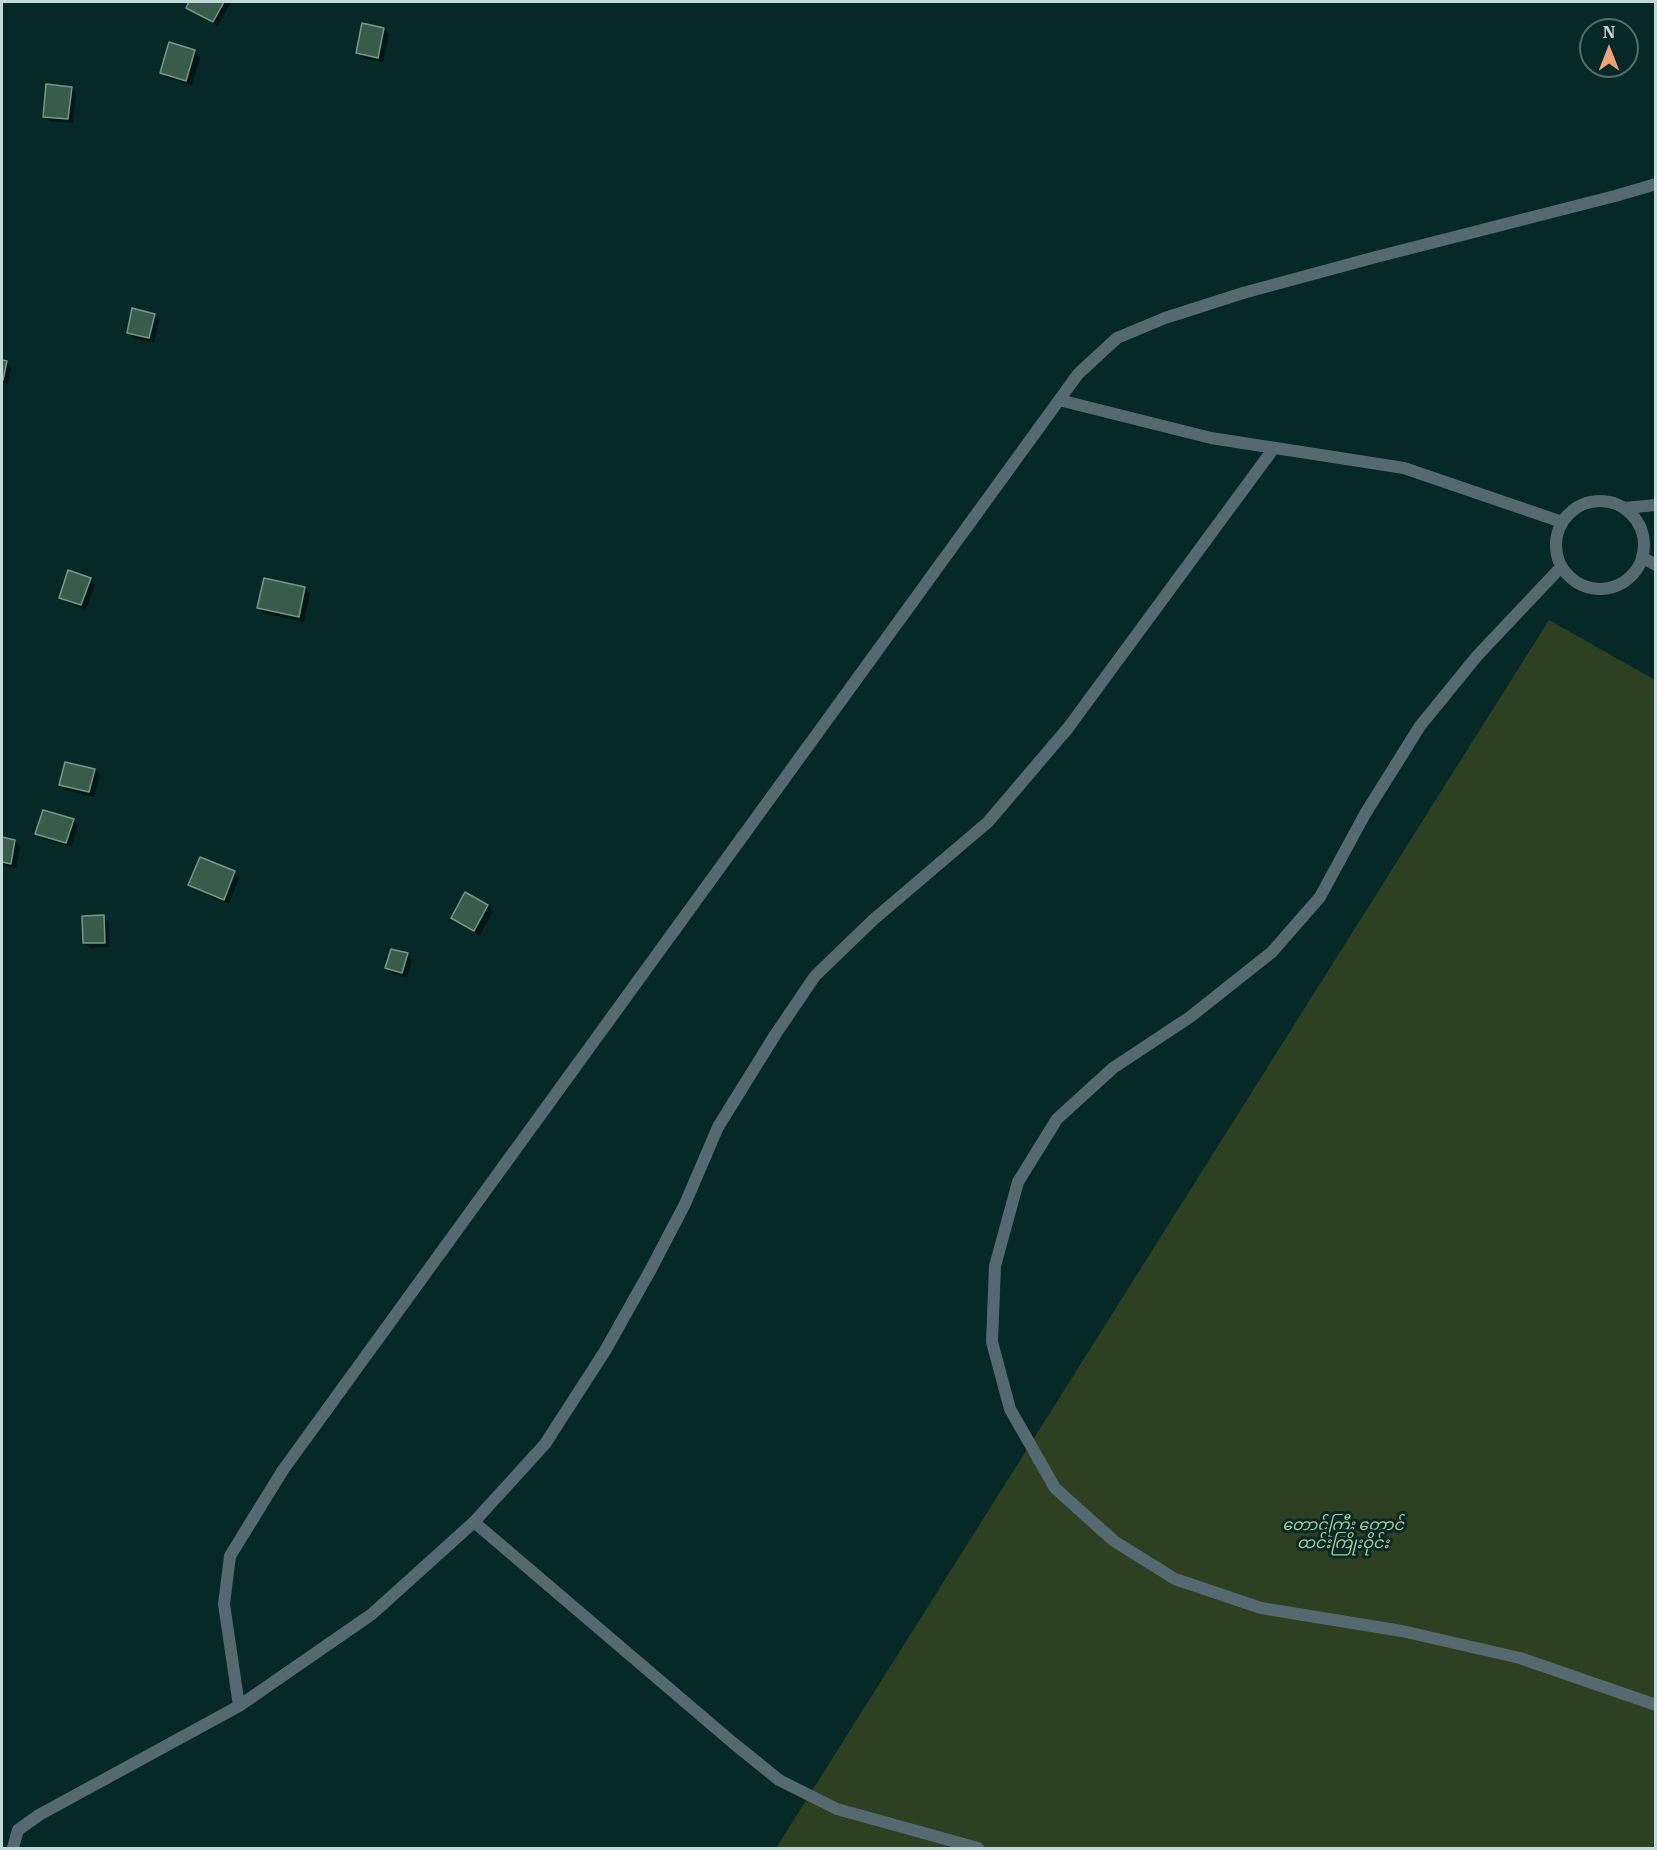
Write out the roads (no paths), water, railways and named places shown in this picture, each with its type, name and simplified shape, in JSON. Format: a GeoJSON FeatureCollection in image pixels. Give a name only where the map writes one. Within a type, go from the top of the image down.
{"type":"FeatureCollection","features":[{"type":"Feature","properties":{"kind":"street"},"geometry":{"type":"LineString","coordinates":[[239,1706],[224,1604],[230,1556],[283,1470],[1078,374],[1117,338],[1165,318],[1243,293],[1656,184]]}},
{"type":"Feature","properties":{"kind":"street"},"geometry":{"type":"LineString","coordinates":[[1059,400],[1211,438],[1404,468],[1562,522]]}},
{"type":"Feature","properties":{"kind":"street"},"geometry":{"type":"LineString","coordinates":[[13,1848],[18,1830],[39,1815],[239,1706],[372,1614],[474,1522],[545,1444],[604,1351],[651,1269],[685,1204],[718,1127],[815,976],[873,920],[988,822],[1068,728],[1274,448]]}},
{"type":"Feature","properties":{"kind":"street"},"geometry":{"type":"LineString","coordinates":[[1597,501],[1611,502],[1624,508],[1634,517],[1641,529],[1644,543],[1637,569],[1628,580],[1616,587],[1602,590],[1575,583],[1565,574],[1558,562],[1555,548],[1562,522],[1571,511],[1583,504],[1597,501]]}},
{"type":"Feature","properties":{"kind":"street"},"geometry":{"type":"LineString","coordinates":[[1624,508],[1656,505]]}},
{"type":"Feature","properties":{"kind":"street"},"geometry":{"type":"LineString","coordinates":[[1642,557],[1656,565]]}},
{"type":"Feature","properties":{"kind":"street"},"geometry":{"type":"LineString","coordinates":[[1561,567],[1477,656],[1420,726],[1365,814],[1320,897],[1272,952],[1190,1017],[1113,1068],[1057,1119],[1018,1182],[995,1266],[992,1342],[1010,1409],[1055,1488],[1114,1541],[1175,1579],[1261,1608],[1402,1632],[1520,1658],[1656,1704]]}},
{"type":"Feature","properties":{"kind":"street"},"geometry":{"type":"LineString","coordinates":[[474,1522],[779,1780],[837,1809],[978,1848]]}},
{"type":"Feature","properties":{"kind":"park label","name":"တောင်ကြီး တောင် ထင်းကြိုးဝိုင်း"},"geometry":{"type":"Point","coordinates":[1343,1534]}}]}
